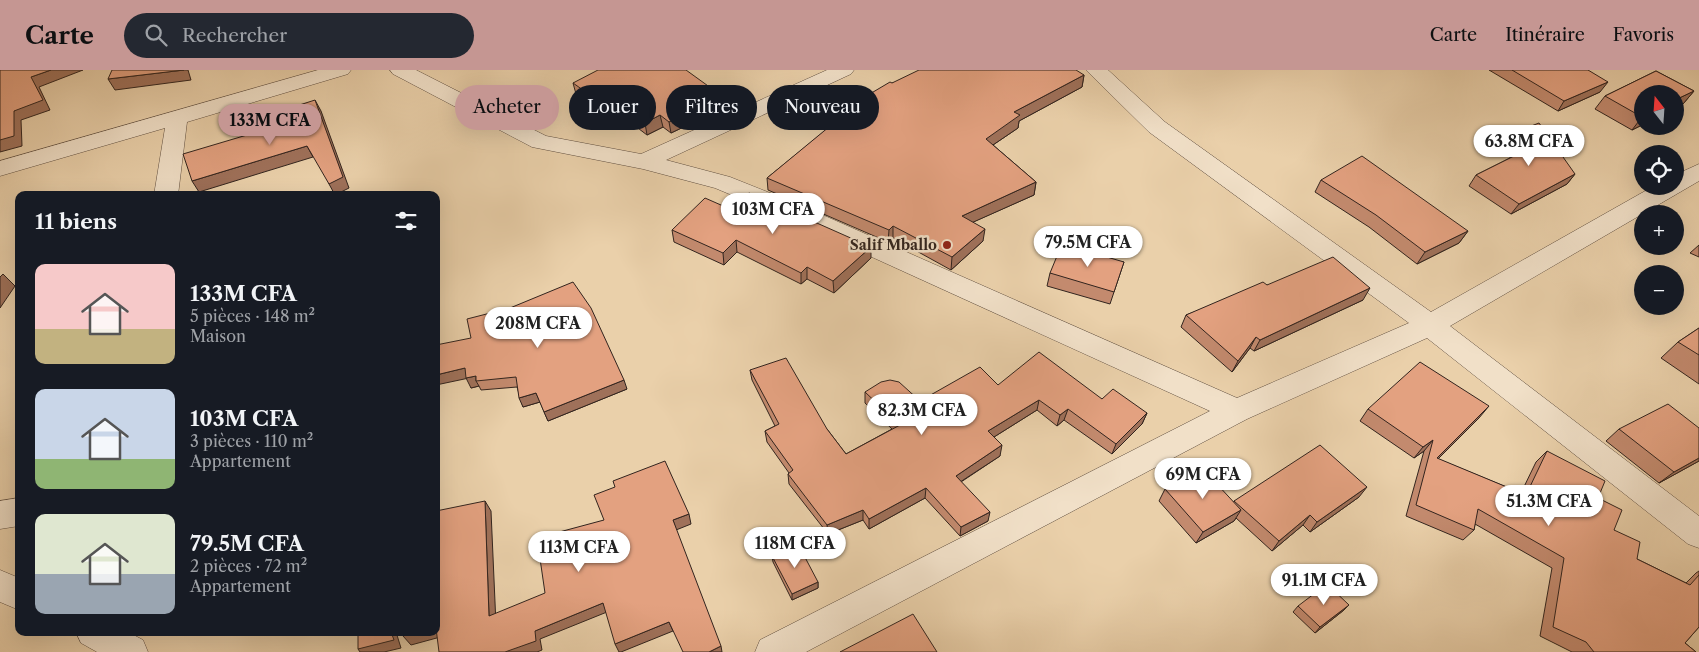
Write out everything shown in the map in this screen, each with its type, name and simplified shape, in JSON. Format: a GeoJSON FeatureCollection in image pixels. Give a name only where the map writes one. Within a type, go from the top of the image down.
{"type":"FeatureCollection","features":[{"type":"Feature","properties":{"kind":"street"},"geometry":{"type":"LineString","coordinates":[[0,169],[341,70]]}},
{"type":"Feature","properties":{"kind":"street"},"geometry":{"type":"LineString","coordinates":[[400,70],[540,142],[643,162],[722,182],[792,210],[1237,411]]}},
{"type":"Feature","properties":{"kind":"street"},"geometry":{"type":"LineString","coordinates":[[643,162],[844,70]]}},
{"type":"Feature","properties":{"kind":"street"},"geometry":{"type":"LineString","coordinates":[[1096,70],[1157,127],[1430,325],[1699,534]]}},
{"type":"Feature","properties":{"kind":"street"},"geometry":{"type":"LineString","coordinates":[[167,191],[177,118]]}},
{"type":"Feature","properties":{"kind":"street"},"geometry":{"type":"LineString","coordinates":[[1684,179],[1699,171]]}},
{"type":"Feature","properties":{"kind":"street"},"geometry":{"type":"LineString","coordinates":[[772,652],[1237,411],[1430,325],[1657,195]]}},
{"type":"Feature","properties":{"kind":"street"},"geometry":{"type":"LineString","coordinates":[[0,515],[15,513]]}},
{"type":"Feature","properties":{"kind":"street"},"geometry":{"type":"LineString","coordinates":[[0,586],[15,593]]}},
{"type":"Feature","properties":{"kind":"street"},"geometry":{"type":"LineString","coordinates":[[100,636],[130,652]]}},
{"type":"Feature","properties":{"kind":"building"},"geometry":{"type":"Polygon","coordinates":[[[0,70],[51,70],[31,77],[43,100],[14,111],[14,136],[0,140],[0,70]]]}},
{"type":"Feature","properties":{"kind":"building"},"geometry":{"type":"Polygon","coordinates":[[[112,70],[184,70],[108,79],[112,70]]]}},
{"type":"Feature","properties":{"kind":"building"},"geometry":{"type":"Polygon","coordinates":[[[598,70],[686,70],[707,85],[666,85],[666,120],[660,115],[656,117],[656,85],[576,85],[573,83],[598,70]]]}},
{"type":"Feature","properties":{"kind":"building"},"geometry":{"type":"Polygon","coordinates":[[[919,70],[1076,70],[1084,75],[1014,112],[1020,115],[986,139],[1036,182],[962,216],[985,229],[952,257],[893,226],[889,230],[767,178],[825,130],[879,130],[879,89],[890,82],[892,83],[919,70]]]}},
{"type":"Feature","properties":{"kind":"building"},"geometry":{"type":"Polygon","coordinates":[[[1512,70],[1588,70],[1608,82],[1564,101],[1512,70]]]}},
{"type":"Feature","properties":{"kind":"building"},"geometry":{"type":"Polygon","coordinates":[[[1656,71],[1683,85],[1634,85],[1634,112],[1605,96],[1656,71]]]}},
{"type":"Feature","properties":{"kind":"building"},"geometry":{"type":"Polygon","coordinates":[[[1684,86],[1694,91],[1684,96],[1684,86]]]}},
{"type":"Feature","properties":{"kind":"building"},"geometry":{"type":"Polygon","coordinates":[[[315,100],[343,177],[329,184],[307,146],[192,181],[183,154],[294,121],[287,109],[315,100]]]}},
{"type":"Feature","properties":{"kind":"building"},"geometry":{"type":"Polygon","coordinates":[[[1539,123],[1575,174],[1519,204],[1476,175],[1516,155],[1521,130],[1539,123]]]}},
{"type":"Feature","properties":{"kind":"building"},"geometry":{"type":"Polygon","coordinates":[[[1362,156],[1468,231],[1425,252],[1376,215],[1321,180],[1362,156]]]}},
{"type":"Feature","properties":{"kind":"building"},"geometry":{"type":"Polygon","coordinates":[[[749,193],[871,247],[833,281],[807,267],[801,273],[736,240],[723,253],[672,230],[705,198],[730,209],[749,193]]]}},
{"type":"Feature","properties":{"kind":"building"},"geometry":{"type":"Polygon","coordinates":[[[1062,244],[1124,262],[1114,292],[1050,273],[1062,244]]]}},
{"type":"Feature","properties":{"kind":"building"},"geometry":{"type":"Polygon","coordinates":[[[1333,257],[1370,288],[1260,340],[1256,337],[1238,361],[1186,315],[1263,282],[1267,285],[1333,257]]]}},
{"type":"Feature","properties":{"kind":"building"},"geometry":{"type":"Polygon","coordinates":[[[573,282],[591,308],[624,380],[544,412],[536,393],[519,398],[516,377],[476,381],[476,376],[466,378],[465,368],[440,374],[440,344],[471,338],[467,319],[510,308],[573,282]]]}},
{"type":"Feature","properties":{"kind":"building"},"geometry":{"type":"Polygon","coordinates":[[[1699,328],[1699,355],[1678,342],[1699,328]]]}},
{"type":"Feature","properties":{"kind":"building"},"geometry":{"type":"Polygon","coordinates":[[[1039,352],[1102,399],[1113,389],[1147,413],[1116,444],[1068,409],[1060,415],[1039,400],[988,431],[1002,445],[956,476],[990,512],[961,527],[926,488],[869,519],[863,510],[827,525],[788,474],[793,470],[765,431],[779,424],[750,370],[786,358],[827,429],[846,454],[900,425],[865,392],[881,382],[890,380],[899,382],[920,401],[980,367],[998,385],[1039,352]]]}},
{"type":"Feature","properties":{"kind":"building"},"geometry":{"type":"Polygon","coordinates":[[[1420,362],[1489,406],[1437,458],[1526,495],[1547,451],[1605,481],[1598,498],[1622,510],[1614,530],[1640,542],[1637,559],[1690,585],[1699,575],[1699,627],[1685,643],[1696,652],[1594,652],[1586,642],[1553,627],[1564,558],[1478,509],[1474,530],[1416,505],[1433,440],[1423,447],[1368,409],[1420,362]]]}},
{"type":"Feature","properties":{"kind":"building"},"geometry":{"type":"Polygon","coordinates":[[[1668,404],[1699,428],[1699,458],[1674,472],[1619,429],[1668,404]]]}},
{"type":"Feature","properties":{"kind":"building"},"geometry":{"type":"Polygon","coordinates":[[[1320,445],[1367,487],[1317,522],[1310,515],[1279,541],[1234,501],[1320,445]]]}},
{"type":"Feature","properties":{"kind":"building"},"geometry":{"type":"Polygon","coordinates":[[[665,461],[689,514],[673,520],[721,646],[709,652],[683,652],[669,622],[615,644],[603,603],[535,631],[536,641],[505,652],[439,652],[437,636],[440,636],[440,510],[485,501],[489,616],[545,593],[537,538],[604,520],[594,495],[615,487],[613,481],[665,461]]]}},
{"type":"Feature","properties":{"kind":"building"},"geometry":{"type":"Polygon","coordinates":[[[1203,469],[1241,510],[1203,532],[1165,489],[1203,469]]]}},
{"type":"Feature","properties":{"kind":"building"},"geometry":{"type":"Polygon","coordinates":[[[798,544],[818,582],[792,594],[772,556],[798,544]]]}},
{"type":"Feature","properties":{"kind":"building"},"geometry":{"type":"Polygon","coordinates":[[[1327,584],[1349,605],[1320,627],[1298,606],[1327,584]]]}},
{"type":"Feature","properties":{"kind":"building"},"geometry":{"type":"Polygon","coordinates":[[[913,614],[937,652],[840,652],[913,614]]]}},
{"type":"Feature","properties":{"kind":"building"},"geometry":{"type":"Polygon","coordinates":[[[358,636],[392,636],[394,640],[358,649],[358,636]]]}},
{"type":"Feature","properties":{"kind":"place","name":"Salif Mballo"},"geometry":{"type":"Point","coordinates":[947,245]}}]}
